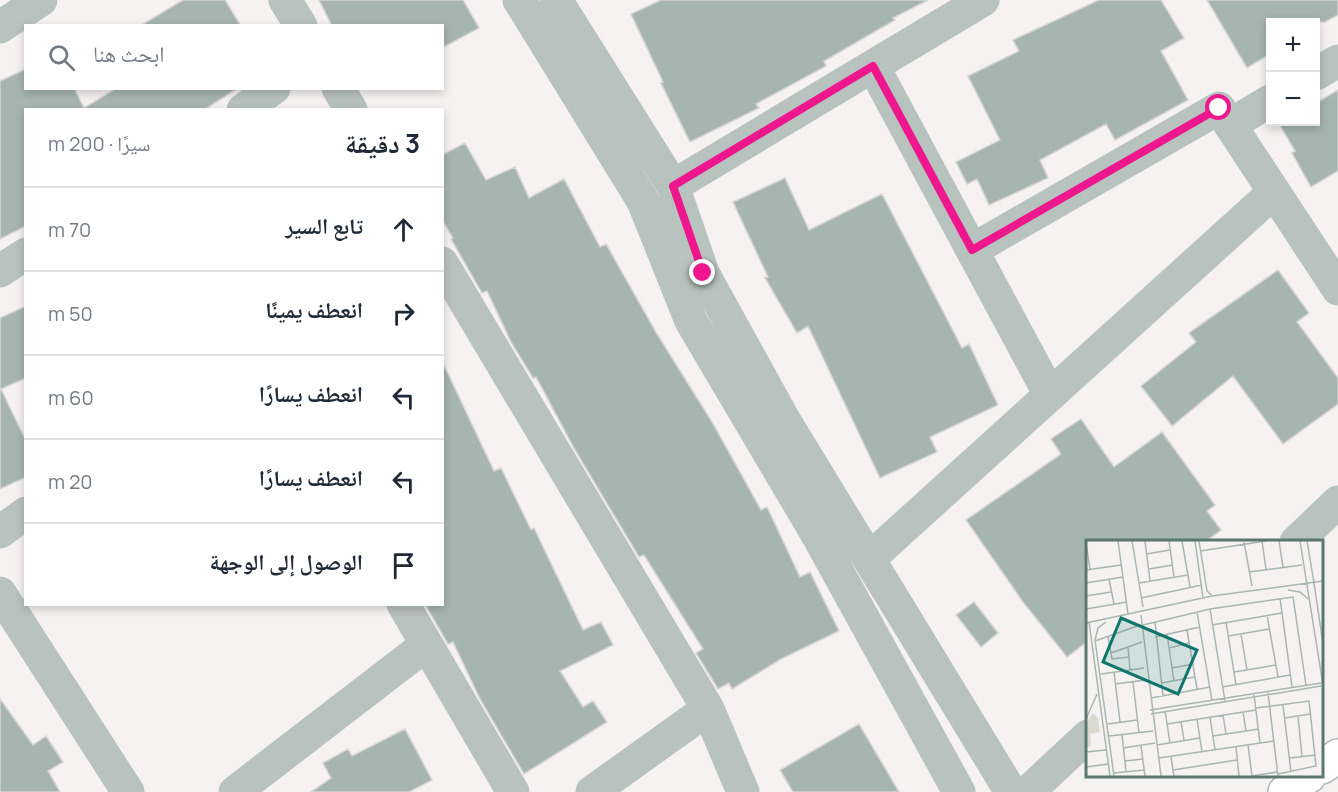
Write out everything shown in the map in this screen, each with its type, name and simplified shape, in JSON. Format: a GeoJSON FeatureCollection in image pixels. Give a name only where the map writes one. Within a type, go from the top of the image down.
{"type":"FeatureCollection","features":[{"type":"Feature","properties":{"kind":"main road"},"geometry":{"type":"LineString","coordinates":[[1323,766],[1338,756]]}},
{"type":"Feature","properties":{"kind":"main road"},"geometry":{"type":"LineString","coordinates":[[1285,792],[1308,777]]}},
{"type":"Feature","properties":{"kind":"street"},"geometry":{"type":"LineString","coordinates":[[0,27],[41,0]]}},
{"type":"Feature","properties":{"kind":"street"},"geometry":{"type":"LineString","coordinates":[[285,0],[300,24]]}},
{"type":"Feature","properties":{"kind":"street"},"geometry":{"type":"LineString","coordinates":[[519,0],[643,201],[691,321],[818,536],[959,792]]}},
{"type":"Feature","properties":{"kind":"street"},"geometry":{"type":"LineString","coordinates":[[673,186],[983,0]]}},
{"type":"Feature","properties":{"kind":"street"},"geometry":{"type":"LineString","coordinates":[[566,3],[673,186],[703,273],[783,418],[1011,792]]}},
{"type":"Feature","properties":{"kind":"street"},"geometry":{"type":"LineString","coordinates":[[1319,72],[1338,61]]}},
{"type":"Feature","properties":{"kind":"street"},"geometry":{"type":"LineString","coordinates":[[873,66],[1050,395]]}},
{"type":"Feature","properties":{"kind":"street"},"geometry":{"type":"LineString","coordinates":[[246,108],[271,90]]}},
{"type":"Feature","properties":{"kind":"street"},"geometry":{"type":"LineString","coordinates":[[339,90],[350,108]]}},
{"type":"Feature","properties":{"kind":"street"},"geometry":{"type":"LineString","coordinates":[[1230,125],[1266,103]]}},
{"type":"Feature","properties":{"kind":"street"},"geometry":{"type":"LineString","coordinates":[[972,250],[1219,108],[1338,289]]}},
{"type":"Feature","properties":{"kind":"street"},"geometry":{"type":"LineString","coordinates":[[869,559],[1274,192]]}},
{"type":"Feature","properties":{"kind":"street"},"geometry":{"type":"LineString","coordinates":[[0,271],[24,255]]}},
{"type":"Feature","properties":{"kind":"street"},"geometry":{"type":"LineString","coordinates":[[444,267],[708,709],[743,792]]}},
{"type":"Feature","properties":{"kind":"street"},"geometry":{"type":"LineString","coordinates":[[1298,540],[1338,502]]}},
{"type":"Feature","properties":{"kind":"street"},"geometry":{"type":"LineString","coordinates":[[0,531],[24,514]]}},
{"type":"Feature","properties":{"kind":"street"},"geometry":{"type":"LineString","coordinates":[[0,593],[128,792]]}},
{"type":"Feature","properties":{"kind":"street"},"geometry":{"type":"LineString","coordinates":[[404,606],[513,792]]}},
{"type":"Feature","properties":{"kind":"street"},"geometry":{"type":"LineString","coordinates":[[235,792],[426,645]]}},
{"type":"Feature","properties":{"kind":"street"},"geometry":{"type":"LineString","coordinates":[[592,792],[708,709]]}},
{"type":"Feature","properties":{"kind":"street"},"geometry":{"type":"LineString","coordinates":[[1028,792],[1086,738]]}},
{"type":"Feature","properties":{"kind":"building"},"geometry":{"type":"Polygon","coordinates":[[[183,0],[225,0],[240,24],[143,24],[183,0]]]}},
{"type":"Feature","properties":{"kind":"building"},"geometry":{"type":"Polygon","coordinates":[[[319,0],[463,0],[479,28],[444,47],[444,24],[331,24],[319,0]]]}},
{"type":"Feature","properties":{"kind":"building"},"geometry":{"type":"Polygon","coordinates":[[[661,0],[928,0],[893,18],[895,20],[824,61],[826,66],[756,104],[759,108],[690,142],[631,14],[661,0]]]}},
{"type":"Feature","properties":{"kind":"building"},"geometry":{"type":"Polygon","coordinates":[[[1099,0],[1161,0],[1184,38],[1161,51],[1188,100],[1115,140],[1106,124],[1040,160],[1048,178],[989,205],[977,179],[967,184],[956,162],[1000,140],[968,76],[1019,51],[1013,40],[1099,0]]]}},
{"type":"Feature","properties":{"kind":"building"},"geometry":{"type":"Polygon","coordinates":[[[1207,0],[1338,0],[1338,15],[1325,22],[1320,22],[1320,18],[1266,18],[1266,56],[1247,68],[1207,0]]]}},
{"type":"Feature","properties":{"kind":"building"},"geometry":{"type":"Polygon","coordinates":[[[24,70],[24,90],[75,90],[84,108],[24,108],[24,227],[0,239],[0,81],[24,70]]]}},
{"type":"Feature","properties":{"kind":"building"},"geometry":{"type":"Polygon","coordinates":[[[114,90],[235,90],[207,108],[84,108],[114,90]]]}},
{"type":"Feature","properties":{"kind":"building"},"geometry":{"type":"Polygon","coordinates":[[[1338,90],[1338,171],[1311,187],[1292,153],[1295,151],[1280,126],[1320,126],[1320,101],[1338,90]]]}},
{"type":"Feature","properties":{"kind":"building"},"geometry":{"type":"Polygon","coordinates":[[[465,143],[486,180],[515,167],[529,198],[564,179],[600,247],[606,244],[657,334],[712,422],[761,510],[767,507],[800,577],[810,572],[839,631],[781,659],[732,689],[729,683],[718,689],[696,653],[703,649],[644,555],[639,557],[575,450],[536,377],[533,378],[511,342],[487,291],[482,293],[451,239],[453,238],[444,223],[444,154],[465,143]]]}},
{"type":"Feature","properties":{"kind":"building"},"geometry":{"type":"Polygon","coordinates":[[[785,178],[809,230],[882,194],[962,348],[969,344],[998,405],[930,437],[937,452],[880,478],[808,326],[797,333],[765,278],[768,277],[733,202],[785,178]]]}},
{"type":"Feature","properties":{"kind":"building"},"geometry":{"type":"Polygon","coordinates":[[[1278,270],[1309,313],[1297,322],[1338,378],[1338,404],[1283,444],[1233,376],[1172,426],[1141,386],[1196,342],[1189,333],[1278,270]]]}},
{"type":"Feature","properties":{"kind":"building"},"geometry":{"type":"Polygon","coordinates":[[[24,307],[24,379],[1,389],[24,437],[24,478],[0,489],[0,318],[24,307]]]}},
{"type":"Feature","properties":{"kind":"building"},"geometry":{"type":"Polygon","coordinates":[[[444,365],[494,471],[501,468],[531,530],[534,528],[583,630],[601,622],[613,645],[560,671],[583,707],[593,701],[607,722],[524,774],[480,699],[453,642],[448,644],[426,606],[444,606],[444,365]]]}},
{"type":"Feature","properties":{"kind":"building"},"geometry":{"type":"Polygon","coordinates":[[[1081,419],[1114,467],[1162,432],[1215,505],[1207,511],[1221,530],[1208,540],[1086,540],[1086,643],[1067,657],[1023,602],[966,520],[1061,454],[1051,439],[1081,419]]]}},
{"type":"Feature","properties":{"kind":"building"},"geometry":{"type":"Polygon","coordinates":[[[974,602],[998,633],[981,647],[956,615],[974,602]]]}},
{"type":"Feature","properties":{"kind":"building"},"geometry":{"type":"Polygon","coordinates":[[[0,699],[33,745],[46,736],[63,762],[48,771],[60,792],[0,792],[0,699]]]}},
{"type":"Feature","properties":{"kind":"building"},"geometry":{"type":"Polygon","coordinates":[[[859,724],[899,792],[793,792],[780,770],[859,724]]]}},
{"type":"Feature","properties":{"kind":"building"},"geometry":{"type":"Polygon","coordinates":[[[405,729],[432,780],[409,792],[311,792],[331,778],[323,763],[348,749],[352,756],[405,729]]]}},
{"type":"Feature","properties":{"kind":"route"},"geometry":{"type":"LineString","coordinates":[[703,273],[673,186],[873,66],[972,250],[1219,108]]}}]}
